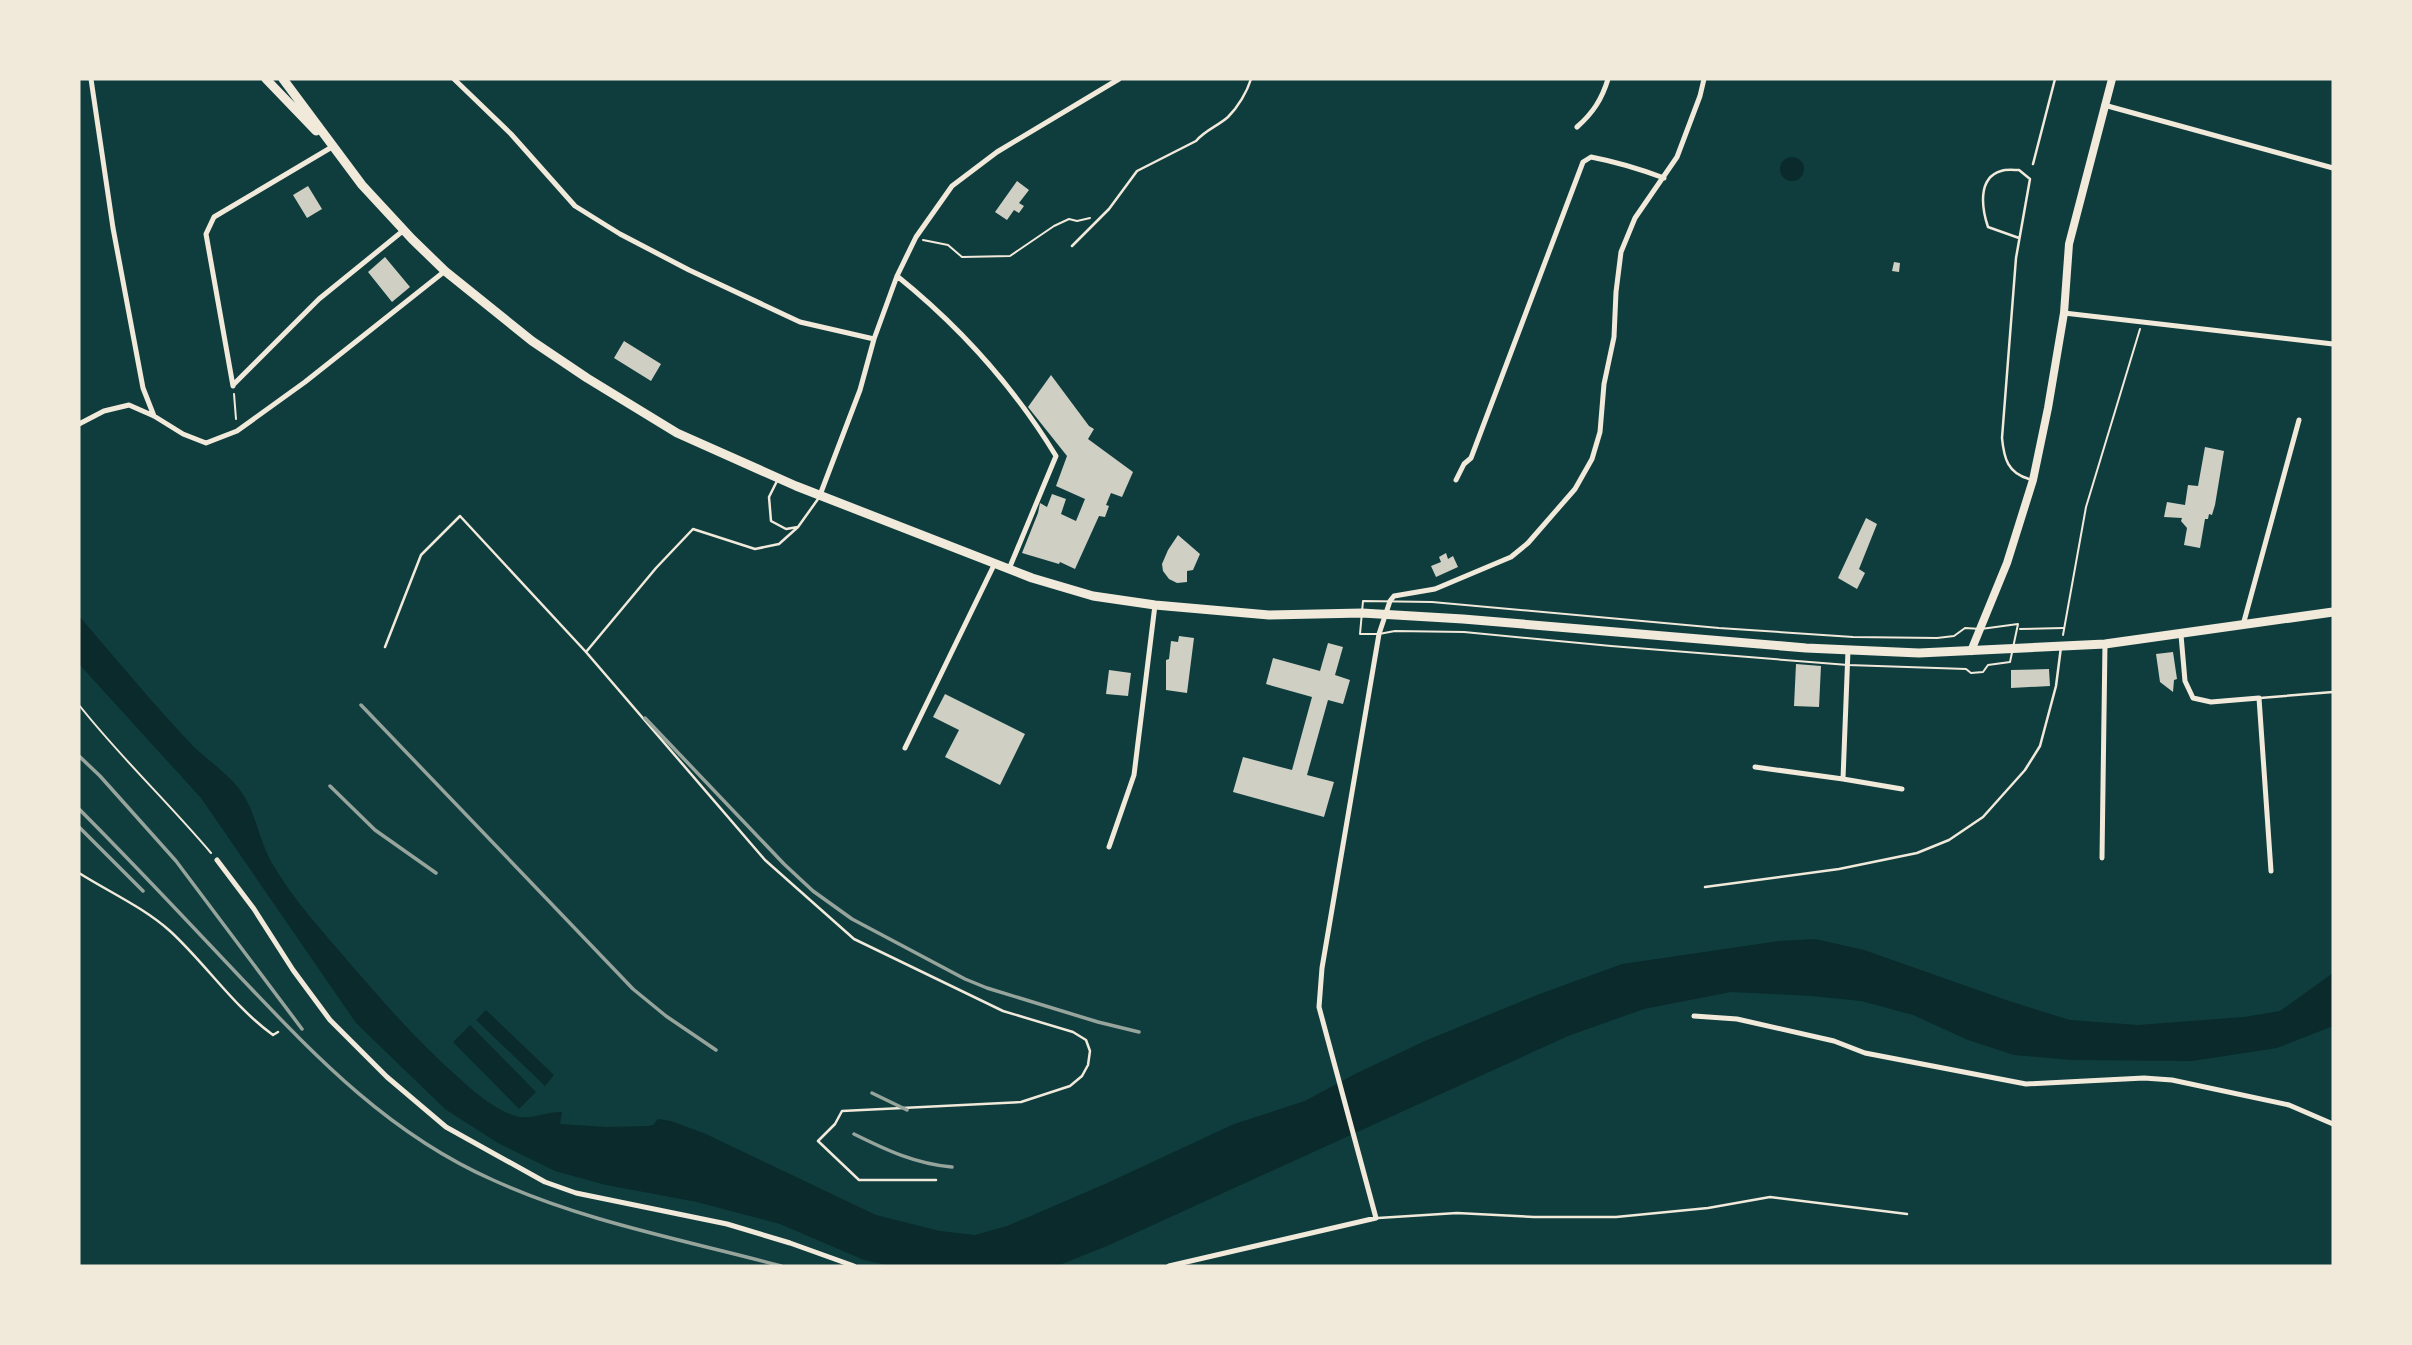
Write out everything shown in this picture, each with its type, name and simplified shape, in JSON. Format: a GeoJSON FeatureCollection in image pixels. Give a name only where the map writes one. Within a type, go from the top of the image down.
{"type":"FeatureCollection","features":[{"type":"Feature","properties":{"kind":"main road"},"geometry":{"type":"LineString","coordinates":[[266,79],[332,147]]}},
{"type":"Feature","properties":{"kind":"main road"},"geometry":{"type":"LineString","coordinates":[[283,79],[362,186],[445,271],[531,341],[587,378],[677,433],[778,478],[1009,569],[1093,596],[1155,605],[1269,615],[1385,614],[1848,650],[1919,653],[2105,644],[2333,612]]}},
{"type":"Feature","properties":{"kind":"main road"},"geometry":{"type":"LineString","coordinates":[[1971,651],[2007,563],[2033,480],[2049,408],[2064,313],[2069,244],[2112,79]]}},
{"type":"Feature","properties":{"kind":"street"},"geometry":{"type":"LineString","coordinates":[[91,79],[115,241],[143,387],[154,416]]}},
{"type":"Feature","properties":{"kind":"street"},"geometry":{"type":"LineString","coordinates":[[454,79],[511,134],[575,206],[597,220],[689,270],[800,322],[874,339]]}},
{"type":"Feature","properties":{"kind":"street"},"geometry":{"type":"LineString","coordinates":[[820,495],[860,390],[874,339],[897,276],[916,237],[952,187],[997,152],[1119,79]]}},
{"type":"Feature","properties":{"kind":"street"},"geometry":{"type":"LineString","coordinates":[[1577,127],[1592,113],[1603,96],[1608,79]]}},
{"type":"Feature","properties":{"kind":"street"},"geometry":{"type":"LineString","coordinates":[[1169,1266],[1376,1218],[1319,1007],[1322,968],[1379,634],[1394,596],[1453,583],[1511,557],[1528,543],[1575,489],[1592,459],[1600,432],[1604,384],[1614,337],[1621,252],[1635,218],[1677,157],[1704,79]]}},
{"type":"Feature","properties":{"kind":"street"},"geometry":{"type":"LineString","coordinates":[[2104,105],[2333,168]]}},
{"type":"Feature","properties":{"kind":"street"},"geometry":{"type":"LineString","coordinates":[[233,386],[206,234],[209,224],[214,217],[332,147]]}},
{"type":"Feature","properties":{"kind":"street"},"geometry":{"type":"LineString","coordinates":[[1456,480],[1464,464],[1471,458],[1583,162],[1591,157],[1600,158],[1636,167],[1664,178]]}},
{"type":"Feature","properties":{"kind":"street"},"geometry":{"type":"LineString","coordinates":[[233,386],[319,299],[404,230]]}},
{"type":"Feature","properties":{"kind":"street"},"geometry":{"type":"LineString","coordinates":[[79,424],[104,411],[129,405],[154,416],[183,434],[206,443],[237,431],[305,382],[445,271]]}},
{"type":"Feature","properties":{"kind":"street"},"geometry":{"type":"LineString","coordinates":[[897,276],[970,342],[1056,456],[1009,569]]}},
{"type":"Feature","properties":{"kind":"street"},"geometry":{"type":"LineString","coordinates":[[2064,313],[2333,344]]}},
{"type":"Feature","properties":{"kind":"street"},"geometry":{"type":"LineString","coordinates":[[2243,625],[2300,420]]}},
{"type":"Feature","properties":{"kind":"street"},"geometry":{"type":"LineString","coordinates":[[905,748],[995,563]]}},
{"type":"Feature","properties":{"kind":"street"},"geometry":{"type":"LineString","coordinates":[[1109,847],[1135,775],[1155,605]]}},
{"type":"Feature","properties":{"kind":"street"},"geometry":{"type":"LineString","coordinates":[[2181,635],[2185,681],[2193,698],[2211,702],[2259,698],[2272,872]]}},
{"type":"Feature","properties":{"kind":"street"},"geometry":{"type":"LineString","coordinates":[[2102,858],[2105,644]]}},
{"type":"Feature","properties":{"kind":"street"},"geometry":{"type":"LineString","coordinates":[[1843,779],[1848,650]]}},
{"type":"Feature","properties":{"kind":"street"},"geometry":{"type":"LineString","coordinates":[[1755,767],[1902,789]]}},
{"type":"Feature","properties":{"kind":"street"},"geometry":{"type":"LineString","coordinates":[[217,860],[254,909],[292,971],[330,1020],[387,1077],[446,1127],[545,1182],[576,1193],[727,1224],[854,1266]]}},
{"type":"Feature","properties":{"kind":"street"},"geometry":{"type":"LineString","coordinates":[[1694,1016],[1737,1019],[1834,1041],[1865,1053],[2026,1084],[2172,1080],[2289,1105],[2333,1124]]}},
{"type":"Feature","properties":{"kind":"lane"},"geometry":{"type":"LineString","coordinates":[[1072,246],[1109,209],[1137,171],[1196,141],[1203,133],[1227,118],[1239,103],[1251,79]]}},
{"type":"Feature","properties":{"kind":"lane"},"geometry":{"type":"LineString","coordinates":[[2033,164],[2055,79]]}},
{"type":"Feature","properties":{"kind":"lane"},"geometry":{"type":"LineString","coordinates":[[2019,238],[1988,227],[1982,210],[1983,195],[1990,177],[2001,171],[2019,170],[2029,179],[2019,238],[2002,438],[2004,455],[2010,469],[2033,480]]}},
{"type":"Feature","properties":{"kind":"lane"},"geometry":{"type":"LineString","coordinates":[[778,478],[769,497],[771,521],[786,529],[798,527]]}},
{"type":"Feature","properties":{"kind":"lane"},"geometry":{"type":"LineString","coordinates":[[586,652],[656,568],[693,529],[755,550],[779,544],[798,527],[820,495]]}},
{"type":"Feature","properties":{"kind":"lane"},"geometry":{"type":"LineString","coordinates":[[385,647],[421,555],[460,516],[586,652],[765,860],[854,939],[1003,1011],[1073,1032],[1086,1040],[1090,1051],[1088,1065],[1082,1076],[1070,1086],[1021,1102],[842,1111],[835,1124],[818,1140],[859,1180],[936,1180]]}},
{"type":"Feature","properties":{"kind":"lane"},"geometry":{"type":"LineString","coordinates":[[1705,887],[1839,869],[1917,853],[1949,840],[1983,817],[2005,796],[2040,746],[2056,686],[2061,646]]}},
{"type":"Feature","properties":{"kind":"lane"},"geometry":{"type":"LineString","coordinates":[[2259,698],[2333,692]]}},
{"type":"Feature","properties":{"kind":"lane"},"geometry":{"type":"LineString","coordinates":[[79,873],[137,907],[169,930],[261,1026],[272,1035],[278,1032]]}},
{"type":"Feature","properties":{"kind":"lane"},"geometry":{"type":"LineString","coordinates":[[1376,1218],[1457,1213],[1616,1217],[1708,1208],[1770,1198],[1908,1214]]}},
{"type":"Feature","properties":{"kind":"path"},"geometry":{"type":"LineString","coordinates":[[916,237],[933,244],[948,245],[962,257],[1010,256],[1054,226],[1069,219],[1084,220],[1092,216]]}},
{"type":"Feature","properties":{"kind":"path"},"geometry":{"type":"LineString","coordinates":[[1363,601],[1487,607],[1853,637],[1937,638],[1954,636],[1965,628],[1980,629],[2018,624],[2018,629],[2064,628],[2086,508],[2142,321]]}},
{"type":"Feature","properties":{"kind":"path"},"geometry":{"type":"LineString","coordinates":[[233,386],[237,431]]}},
{"type":"Feature","properties":{"kind":"path"},"geometry":{"type":"LineString","coordinates":[[1360,634],[1395,631],[1464,632],[1847,665],[1966,669],[1971,673],[1983,672],[1988,665],[2010,662],[2012,649]]}},
{"type":"Feature","properties":{"kind":"path"},"geometry":{"type":"LineString","coordinates":[[79,705],[217,860]]}},
{"type":"Feature","properties":{"kind":"water"},"geometry":{"type":"Polygon","coordinates":[[[1792,157],[1803,164],[1804,169],[1797,180],[1792,181],[1781,174],[1780,169],[1787,158],[1792,157]]]}},
{"type":"Feature","properties":{"kind":"water"},"geometry":{"type":"Polygon","coordinates":[[[79,616],[179,731],[237,786],[249,804],[272,863],[321,930],[418,1039],[485,1100],[519,1117],[562,1112],[560,1124],[648,1126],[658,1119],[671,1121],[706,1134],[876,1215],[940,1231],[975,1235],[1007,1226],[1234,1124],[1305,1101],[1427,1040],[1622,964],[1779,941],[1815,939],[1864,950],[2070,1020],[2138,1025],[2244,1017],[2280,1011],[2333,973],[2333,1026],[2277,1048],[2192,1061],[2072,1060],[2014,1055],[1968,1040],[1913,1015],[1861,1001],[1731,992],[1644,1009],[1568,1036],[1107,1246],[1057,1266],[891,1266],[864,1260],[780,1224],[697,1202],[606,1185],[555,1171],[498,1143],[445,1109],[356,1023],[201,798],[79,664],[79,616]]]}},
{"type":"Feature","properties":{"kind":"water"},"geometry":{"type":"Polygon","coordinates":[[[486,1010],[554,1075],[545,1086],[476,1020],[486,1010]]]}},
{"type":"Feature","properties":{"kind":"water"},"geometry":{"type":"Polygon","coordinates":[[[470,1025],[536,1092],[519,1109],[453,1042],[470,1025]]]}},
{"type":"Feature","properties":{"kind":"building"},"geometry":{"type":"Polygon","coordinates":[[[1017,181],[1029,190],[1019,203],[1024,206],[1019,213],[1014,210],[1007,220],[995,212],[1017,181]]]}},
{"type":"Feature","properties":{"kind":"building"},"geometry":{"type":"Polygon","coordinates":[[[308,186],[322,209],[307,218],[293,195],[308,186]]]}},
{"type":"Feature","properties":{"kind":"building"},"geometry":{"type":"Polygon","coordinates":[[[385,257],[410,287],[392,302],[368,272],[385,257]]]}},
{"type":"Feature","properties":{"kind":"building"},"geometry":{"type":"Polygon","coordinates":[[[1894,262],[1900,263],[1899,272],[1892,271],[1894,262]]]}},
{"type":"Feature","properties":{"kind":"building"},"geometry":{"type":"Polygon","coordinates":[[[624,341],[661,364],[651,381],[614,358],[624,341]]]}},
{"type":"Feature","properties":{"kind":"building"},"geometry":{"type":"Polygon","coordinates":[[[1051,375],[1094,429],[1088,439],[1133,472],[1122,497],[1111,493],[1105,517],[1099,516],[1075,569],[1060,562],[1059,564],[1022,553],[1040,503],[1047,507],[1052,494],[1066,499],[1061,514],[1076,521],[1085,499],[1056,486],[1067,456],[1028,407],[1051,375]]]}},
{"type":"Feature","properties":{"kind":"building"},"geometry":{"type":"Polygon","coordinates":[[[2205,447],[2224,451],[2215,505],[2212,515],[2209,514],[2208,519],[2205,519],[2200,548],[2184,545],[2187,528],[2181,521],[2182,518],[2164,517],[2167,502],[2185,505],[2188,485],[2198,486],[2205,447]]]}},
{"type":"Feature","properties":{"kind":"building"},"geometry":{"type":"Polygon","coordinates":[[[1866,518],[1877,524],[1859,569],[1865,573],[1857,589],[1838,578],[1866,518]]]}},
{"type":"Feature","properties":{"kind":"building"},"geometry":{"type":"Polygon","coordinates":[[[1178,535],[1200,554],[1193,570],[1187,571],[1187,582],[1177,583],[1169,579],[1162,564],[1178,535]]]}},
{"type":"Feature","properties":{"kind":"building"},"geometry":{"type":"Polygon","coordinates":[[[1446,553],[1448,559],[1453,556],[1458,567],[1436,577],[1431,566],[1441,562],[1439,557],[1446,553]]]}},
{"type":"Feature","properties":{"kind":"building"},"geometry":{"type":"Polygon","coordinates":[[[1179,636],[1194,638],[1187,693],[1166,690],[1166,660],[1169,659],[1171,641],[1178,642],[1179,636]]]}},
{"type":"Feature","properties":{"kind":"building"},"geometry":{"type":"Polygon","coordinates":[[[1328,643],[1343,647],[1335,675],[1350,680],[1343,704],[1328,700],[1307,775],[1334,782],[1324,817],[1233,792],[1243,757],[1292,770],[1312,697],[1266,684],[1273,658],[1320,671],[1328,643]]]}},
{"type":"Feature","properties":{"kind":"building"},"geometry":{"type":"Polygon","coordinates":[[[2173,652],[2177,679],[2174,680],[2173,692],[2160,682],[2156,654],[2173,652]]]}},
{"type":"Feature","properties":{"kind":"building"},"geometry":{"type":"Polygon","coordinates":[[[1796,664],[1821,666],[1819,707],[1794,706],[1796,664]]]}},
{"type":"Feature","properties":{"kind":"building"},"geometry":{"type":"Polygon","coordinates":[[[2049,669],[2050,686],[2011,688],[2011,670],[2049,669]]]}},
{"type":"Feature","properties":{"kind":"building"},"geometry":{"type":"Polygon","coordinates":[[[1109,670],[1131,673],[1128,696],[1106,694],[1109,670]]]}},
{"type":"Feature","properties":{"kind":"building"},"geometry":{"type":"Polygon","coordinates":[[[945,694],[1025,734],[1000,785],[945,757],[959,730],[933,717],[945,694]]]}},
{"type":"Feature","properties":{"kind":"railway"},"geometry":{"type":"LineString","coordinates":[[361,705],[633,989],[666,1016],[716,1050]]}},
{"type":"Feature","properties":{"kind":"railway"},"geometry":{"type":"LineString","coordinates":[[645,718],[784,864],[813,891],[852,919],[987,988],[1139,1032]]}},
{"type":"Feature","properties":{"kind":"railway"},"geometry":{"type":"LineString","coordinates":[[79,756],[176,861],[302,1029]]}},
{"type":"Feature","properties":{"kind":"railway"},"geometry":{"type":"LineString","coordinates":[[330,786],[375,830],[436,873]]}},
{"type":"Feature","properties":{"kind":"railway"},"geometry":{"type":"LineString","coordinates":[[79,809],[300,1039],[358,1093],[422,1141],[493,1180],[563,1208],[781,1266]]}},
{"type":"Feature","properties":{"kind":"railway"},"geometry":{"type":"LineString","coordinates":[[79,827],[143,891]]}},
{"type":"Feature","properties":{"kind":"railway"},"geometry":{"type":"LineString","coordinates":[[872,1093],[907,1110]]}},
{"type":"Feature","properties":{"kind":"railway"},"geometry":{"type":"LineString","coordinates":[[854,1134],[890,1151],[952,1167]]}}]}
